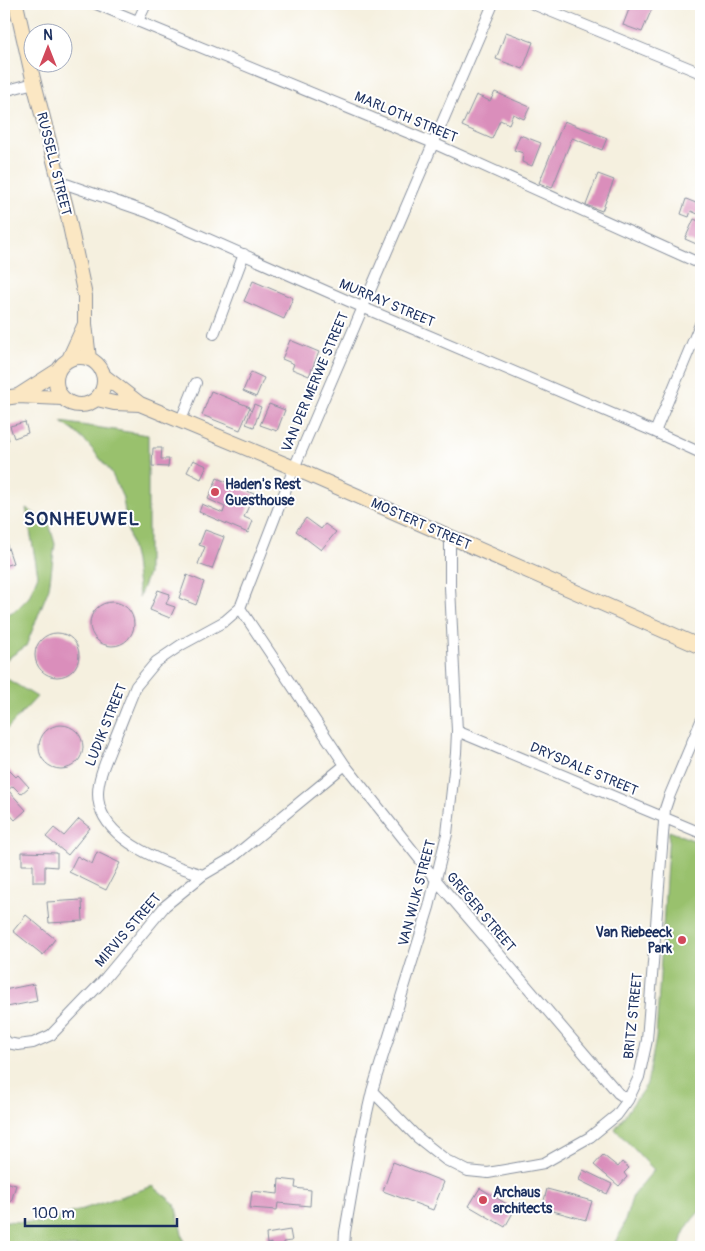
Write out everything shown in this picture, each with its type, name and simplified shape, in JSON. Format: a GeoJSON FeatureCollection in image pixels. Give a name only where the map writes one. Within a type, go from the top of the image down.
{"type":"FeatureCollection","features":[{"type":"Feature","properties":{"kind":"street","name":"RUSSELL STREET"},"geometry":{"type":"LineString","coordinates":[[16,4],[34,84],[60,182],[85,296],[85,324],[90,359]]}},
{"type":"Feature","properties":{"kind":"street","name":"MARLOTH STREET"},"geometry":{"type":"LineString","coordinates":[[96,4],[433,143],[701,264]]}},
{"type":"Feature","properties":{"kind":"street"},"geometry":{"type":"LineString","coordinates":[[138,21],[146,4]]}},
{"type":"Feature","properties":{"kind":"street","name":"VAN DER MERWE STREET"},"geometry":{"type":"LineString","coordinates":[[240,608],[294,468],[493,4]]}},
{"type":"Feature","properties":{"kind":"street"},"geometry":{"type":"LineString","coordinates":[[533,4],[701,73]]}},
{"type":"Feature","properties":{"kind":"street"},"geometry":{"type":"LineString","coordinates":[[4,91],[34,84]]}},
{"type":"Feature","properties":{"kind":"street","name":"MURRAY STREET"},"geometry":{"type":"LineString","coordinates":[[60,182],[147,212],[362,307],[655,432],[701,454]]}},
{"type":"Feature","properties":{"kind":"street"},"geometry":{"type":"LineString","coordinates":[[214,334],[244,254]]}},
{"type":"Feature","properties":{"kind":"street"},"geometry":{"type":"LineString","coordinates":[[655,432],[701,322]]}},
{"type":"Feature","properties":{"kind":"street","name":"RUSSELL STREET"},"geometry":{"type":"LineString","coordinates":[[69,359],[85,324]]}},
{"type":"Feature","properties":{"kind":"street"},"geometry":{"type":"LineString","coordinates":[[79,356],[90,359],[97,363],[104,376],[103,390],[97,399],[90,404],[79,406],[69,404],[58,392],[55,381],[57,371],[69,359],[79,356]]}},
{"type":"Feature","properties":{"kind":"street"},"geometry":{"type":"LineString","coordinates":[[11,397],[57,371]]}},
{"type":"Feature","properties":{"kind":"street","name":"MOSTERT STREET"},"geometry":{"type":"LineString","coordinates":[[104,376],[140,404],[294,468],[701,648]]}},
{"type":"Feature","properties":{"kind":"street"},"geometry":{"type":"LineString","coordinates":[[181,420],[196,383]]}},
{"type":"Feature","properties":{"kind":"street"},"geometry":{"type":"LineString","coordinates":[[11,397],[62,398]]}},
{"type":"Feature","properties":{"kind":"street","name":"MOSTERT STREET"},"geometry":{"type":"LineString","coordinates":[[97,399],[114,403],[140,404]]}},
{"type":"Feature","properties":{"kind":"street","name":"VAN WIJK STREET"},"geometry":{"type":"LineString","coordinates":[[344,1247],[358,1158],[372,1091],[436,880],[448,834],[457,730],[450,587],[450,537]]}},
{"type":"Feature","properties":{"kind":"street","name":"GREGER STREET"},"geometry":{"type":"LineString","coordinates":[[240,608],[345,765],[436,880],[618,1093],[628,1100]]}},
{"type":"Feature","properties":{"kind":"street","name":"LUDIK STREET"},"geometry":{"type":"LineString","coordinates":[[203,875],[152,857],[120,836],[102,815],[98,794],[100,775],[136,686],[145,674],[156,662],[181,645],[225,621],[240,608]]}},
{"type":"Feature","properties":{"kind":"street","name":"BRITZ STREET"},"geometry":{"type":"LineString","coordinates":[[372,1091],[417,1137],[446,1160],[468,1171],[488,1173],[544,1163],[590,1137],[617,1115],[628,1100],[639,1077],[647,1040],[664,817],[668,797],[701,721]]}},
{"type":"Feature","properties":{"kind":"street","name":"DRYSDALE STREET"},"geometry":{"type":"LineString","coordinates":[[457,730],[701,832]]}},
{"type":"Feature","properties":{"kind":"street","name":"MIRVIS STREET"},"geometry":{"type":"LineString","coordinates":[[4,1039],[8,1043],[18,1046],[33,1043],[52,1035],[102,982],[165,906],[203,875],[232,858],[345,765]]}},
{"type":"Feature","properties":{"kind":"green space"},"geometry":{"type":"Polygon","coordinates":[[[61,422],[148,435],[148,574],[139,597],[135,561],[123,498],[111,472],[88,444],[61,422]]]}},
{"type":"Feature","properties":{"kind":"green space"},"geometry":{"type":"Polygon","coordinates":[[[26,508],[49,523],[55,544],[49,588],[26,646],[7,659],[4,659],[4,616],[16,610],[29,597],[38,575],[26,508]]]}},
{"type":"Feature","properties":{"kind":"green space"},"geometry":{"type":"Polygon","coordinates":[[[4,677],[37,697],[4,732],[4,677]]]}},
{"type":"Feature","properties":{"kind":"green space","name":"Van Riebeeck Park"},"geometry":{"type":"Polygon","coordinates":[[[669,831],[701,843],[701,1210],[687,1227],[680,1247],[612,1247],[622,1230],[633,1195],[654,1170],[615,1129],[647,1084],[656,1038],[669,831]]]}},
{"type":"Feature","properties":{"kind":"green space"},"geometry":{"type":"Polygon","coordinates":[[[153,1186],[175,1204],[185,1247],[4,1247],[4,1221],[41,1223],[153,1186]]]}},
{"type":"Feature","properties":{"kind":"building"},"geometry":{"type":"Polygon","coordinates":[[[631,4],[654,4],[642,32],[623,25],[631,4]]]}},
{"type":"Feature","properties":{"kind":"building"},"geometry":{"type":"Polygon","coordinates":[[[506,32],[533,42],[523,69],[496,59],[506,32]]]}},
{"type":"Feature","properties":{"kind":"building"},"geometry":{"type":"Polygon","coordinates":[[[495,92],[530,107],[524,119],[513,114],[509,124],[500,120],[492,139],[462,126],[476,95],[490,101],[495,92]]]}},
{"type":"Feature","properties":{"kind":"building"},"geometry":{"type":"Polygon","coordinates":[[[564,121],[607,138],[602,150],[572,138],[552,188],[539,183],[564,121]]]}},
{"type":"Feature","properties":{"kind":"building"},"geometry":{"type":"Polygon","coordinates":[[[520,135],[541,143],[532,166],[522,162],[523,153],[514,150],[520,135]]]}},
{"type":"Feature","properties":{"kind":"building"},"geometry":{"type":"Polygon","coordinates":[[[598,174],[614,180],[602,211],[586,205],[598,174]]]}},
{"type":"Feature","properties":{"kind":"building"},"geometry":{"type":"Polygon","coordinates":[[[686,199],[701,205],[700,215],[691,211],[689,217],[681,214],[686,199]]]}},
{"type":"Feature","properties":{"kind":"building"},"geometry":{"type":"Polygon","coordinates":[[[694,219],[701,222],[701,246],[685,239],[694,219]]]}},
{"type":"Feature","properties":{"kind":"building"},"geometry":{"type":"Polygon","coordinates":[[[253,281],[293,298],[284,319],[244,301],[253,281]]]}},
{"type":"Feature","properties":{"kind":"building"},"geometry":{"type":"Polygon","coordinates":[[[290,340],[319,352],[309,376],[292,369],[294,364],[282,359],[290,340]]]}},
{"type":"Feature","properties":{"kind":"building"},"geometry":{"type":"Polygon","coordinates":[[[251,372],[264,378],[256,397],[243,391],[251,372]]]}},
{"type":"Feature","properties":{"kind":"building"},"geometry":{"type":"Polygon","coordinates":[[[211,391],[250,407],[240,430],[202,415],[211,391]]]}},
{"type":"Feature","properties":{"kind":"building"},"geometry":{"type":"Polygon","coordinates":[[[254,404],[261,407],[254,427],[246,424],[254,404]]]}},
{"type":"Feature","properties":{"kind":"building"},"geometry":{"type":"Polygon","coordinates":[[[269,404],[285,410],[277,431],[260,425],[269,404]]]}},
{"type":"Feature","properties":{"kind":"building"},"geometry":{"type":"Polygon","coordinates":[[[25,422],[28,433],[14,438],[10,426],[25,422]]]}},
{"type":"Feature","properties":{"kind":"building"},"geometry":{"type":"Polygon","coordinates":[[[4,426],[9,440],[4,441],[4,426]]]}},
{"type":"Feature","properties":{"kind":"building"},"geometry":{"type":"Polygon","coordinates":[[[153,448],[162,448],[161,459],[169,459],[168,467],[152,466],[153,448]]]}},
{"type":"Feature","properties":{"kind":"building"},"geometry":{"type":"Polygon","coordinates":[[[193,460],[207,466],[201,479],[187,472],[193,460]]]}},
{"type":"Feature","properties":{"kind":"building"},"geometry":{"type":"Polygon","coordinates":[[[217,478],[254,494],[244,517],[253,521],[248,533],[199,512],[202,504],[223,513],[225,507],[208,499],[217,478]]]}},
{"type":"Feature","properties":{"kind":"building"},"geometry":{"type":"Polygon","coordinates":[[[306,518],[321,529],[325,524],[336,532],[321,550],[296,531],[306,518]]]}},
{"type":"Feature","properties":{"kind":"building"},"geometry":{"type":"Polygon","coordinates":[[[205,530],[224,537],[212,569],[198,564],[205,547],[199,545],[205,530]]]}},
{"type":"Feature","properties":{"kind":"building"},"geometry":{"type":"Polygon","coordinates":[[[6,542],[13,563],[4,566],[4,543],[6,542]]]}},
{"type":"Feature","properties":{"kind":"building"},"geometry":{"type":"Polygon","coordinates":[[[187,575],[204,582],[196,605],[179,598],[187,575]]]}},
{"type":"Feature","properties":{"kind":"building"},"geometry":{"type":"Polygon","coordinates":[[[158,590],[170,594],[166,604],[175,607],[170,618],[150,610],[158,590]]]}},
{"type":"Feature","properties":{"kind":"building"},"geometry":{"type":"Polygon","coordinates":[[[112,602],[124,606],[130,612],[134,624],[130,636],[124,642],[112,646],[100,642],[94,636],[90,624],[94,612],[100,606],[112,602]]]}},
{"type":"Feature","properties":{"kind":"building"},"geometry":{"type":"Polygon","coordinates":[[[57,633],[69,637],[75,643],[79,655],[75,667],[69,673],[57,677],[45,673],[39,667],[35,655],[39,643],[45,637],[57,633]]]}},
{"type":"Feature","properties":{"kind":"building"},"geometry":{"type":"Polygon","coordinates":[[[61,725],[73,729],[79,735],[83,747],[79,759],[73,765],[61,769],[49,765],[43,759],[39,747],[43,735],[49,729],[61,725]]]}},
{"type":"Feature","properties":{"kind":"building"},"geometry":{"type":"Polygon","coordinates":[[[8,769],[16,777],[18,775],[29,787],[21,794],[13,786],[8,790],[26,810],[15,820],[4,808],[4,773],[8,769]]]}},
{"type":"Feature","properties":{"kind":"building"},"geometry":{"type":"Polygon","coordinates":[[[79,819],[90,828],[68,855],[46,837],[54,828],[64,836],[79,819]]]}},
{"type":"Feature","properties":{"kind":"building"},"geometry":{"type":"Polygon","coordinates":[[[22,852],[57,853],[57,867],[45,866],[45,882],[33,882],[33,865],[22,865],[22,852]]]}},
{"type":"Feature","properties":{"kind":"building"},"geometry":{"type":"Polygon","coordinates":[[[97,852],[120,863],[106,890],[69,872],[77,856],[92,864],[97,852]]]}},
{"type":"Feature","properties":{"kind":"building"},"geometry":{"type":"Polygon","coordinates":[[[82,900],[83,921],[49,923],[47,902],[82,900]]]}},
{"type":"Feature","properties":{"kind":"building"},"geometry":{"type":"Polygon","coordinates":[[[26,915],[55,939],[43,955],[13,931],[26,915]]]}},
{"type":"Feature","properties":{"kind":"building"},"geometry":{"type":"Polygon","coordinates":[[[34,984],[37,1001],[7,1007],[4,990],[34,984]]]}},
{"type":"Feature","properties":{"kind":"building"},"geometry":{"type":"Polygon","coordinates":[[[603,1155],[618,1167],[622,1162],[629,1168],[624,1173],[627,1177],[619,1186],[594,1165],[603,1155]]]}},
{"type":"Feature","properties":{"kind":"building"},"geometry":{"type":"Polygon","coordinates":[[[393,1162],[444,1182],[433,1210],[383,1191],[393,1162]]]}},
{"type":"Feature","properties":{"kind":"building"},"geometry":{"type":"Polygon","coordinates":[[[583,1170],[612,1184],[607,1194],[579,1180],[583,1170]]]}},
{"type":"Feature","properties":{"kind":"building"},"geometry":{"type":"Polygon","coordinates":[[[279,1179],[296,1181],[295,1188],[311,1190],[310,1206],[278,1203],[277,1210],[250,1208],[252,1191],[278,1194],[279,1179]]]}},
{"type":"Feature","properties":{"kind":"building"},"geometry":{"type":"Polygon","coordinates":[[[4,1182],[16,1185],[11,1202],[4,1200],[4,1182]]]}},
{"type":"Feature","properties":{"kind":"building"},"geometry":{"type":"Polygon","coordinates":[[[480,1188],[515,1209],[505,1227],[469,1206],[480,1188]]]}},
{"type":"Feature","properties":{"kind":"building"},"geometry":{"type":"Polygon","coordinates":[[[547,1189],[592,1201],[586,1220],[542,1208],[547,1189]]]}},
{"type":"Feature","properties":{"kind":"building"},"geometry":{"type":"Polygon","coordinates":[[[290,1230],[292,1241],[283,1242],[284,1247],[271,1247],[271,1243],[267,1244],[266,1234],[290,1230]]]}},
{"type":"Feature","properties":{"kind":"place","name":"Haden's Rest Guesthouse"},"geometry":{"type":"Point","coordinates":[215,492]}},
{"type":"Feature","properties":{"kind":"place","name":"Van Riebeeck Park"},"geometry":{"type":"Point","coordinates":[682,940]}},
{"type":"Feature","properties":{"kind":"place","name":"Archaus architects"},"geometry":{"type":"Point","coordinates":[483,1200]}},
{"type":"Feature","properties":{"kind":"district","name":"SONHEUWEL"},"geometry":{"type":"Point","coordinates":[82,519]}}]}
